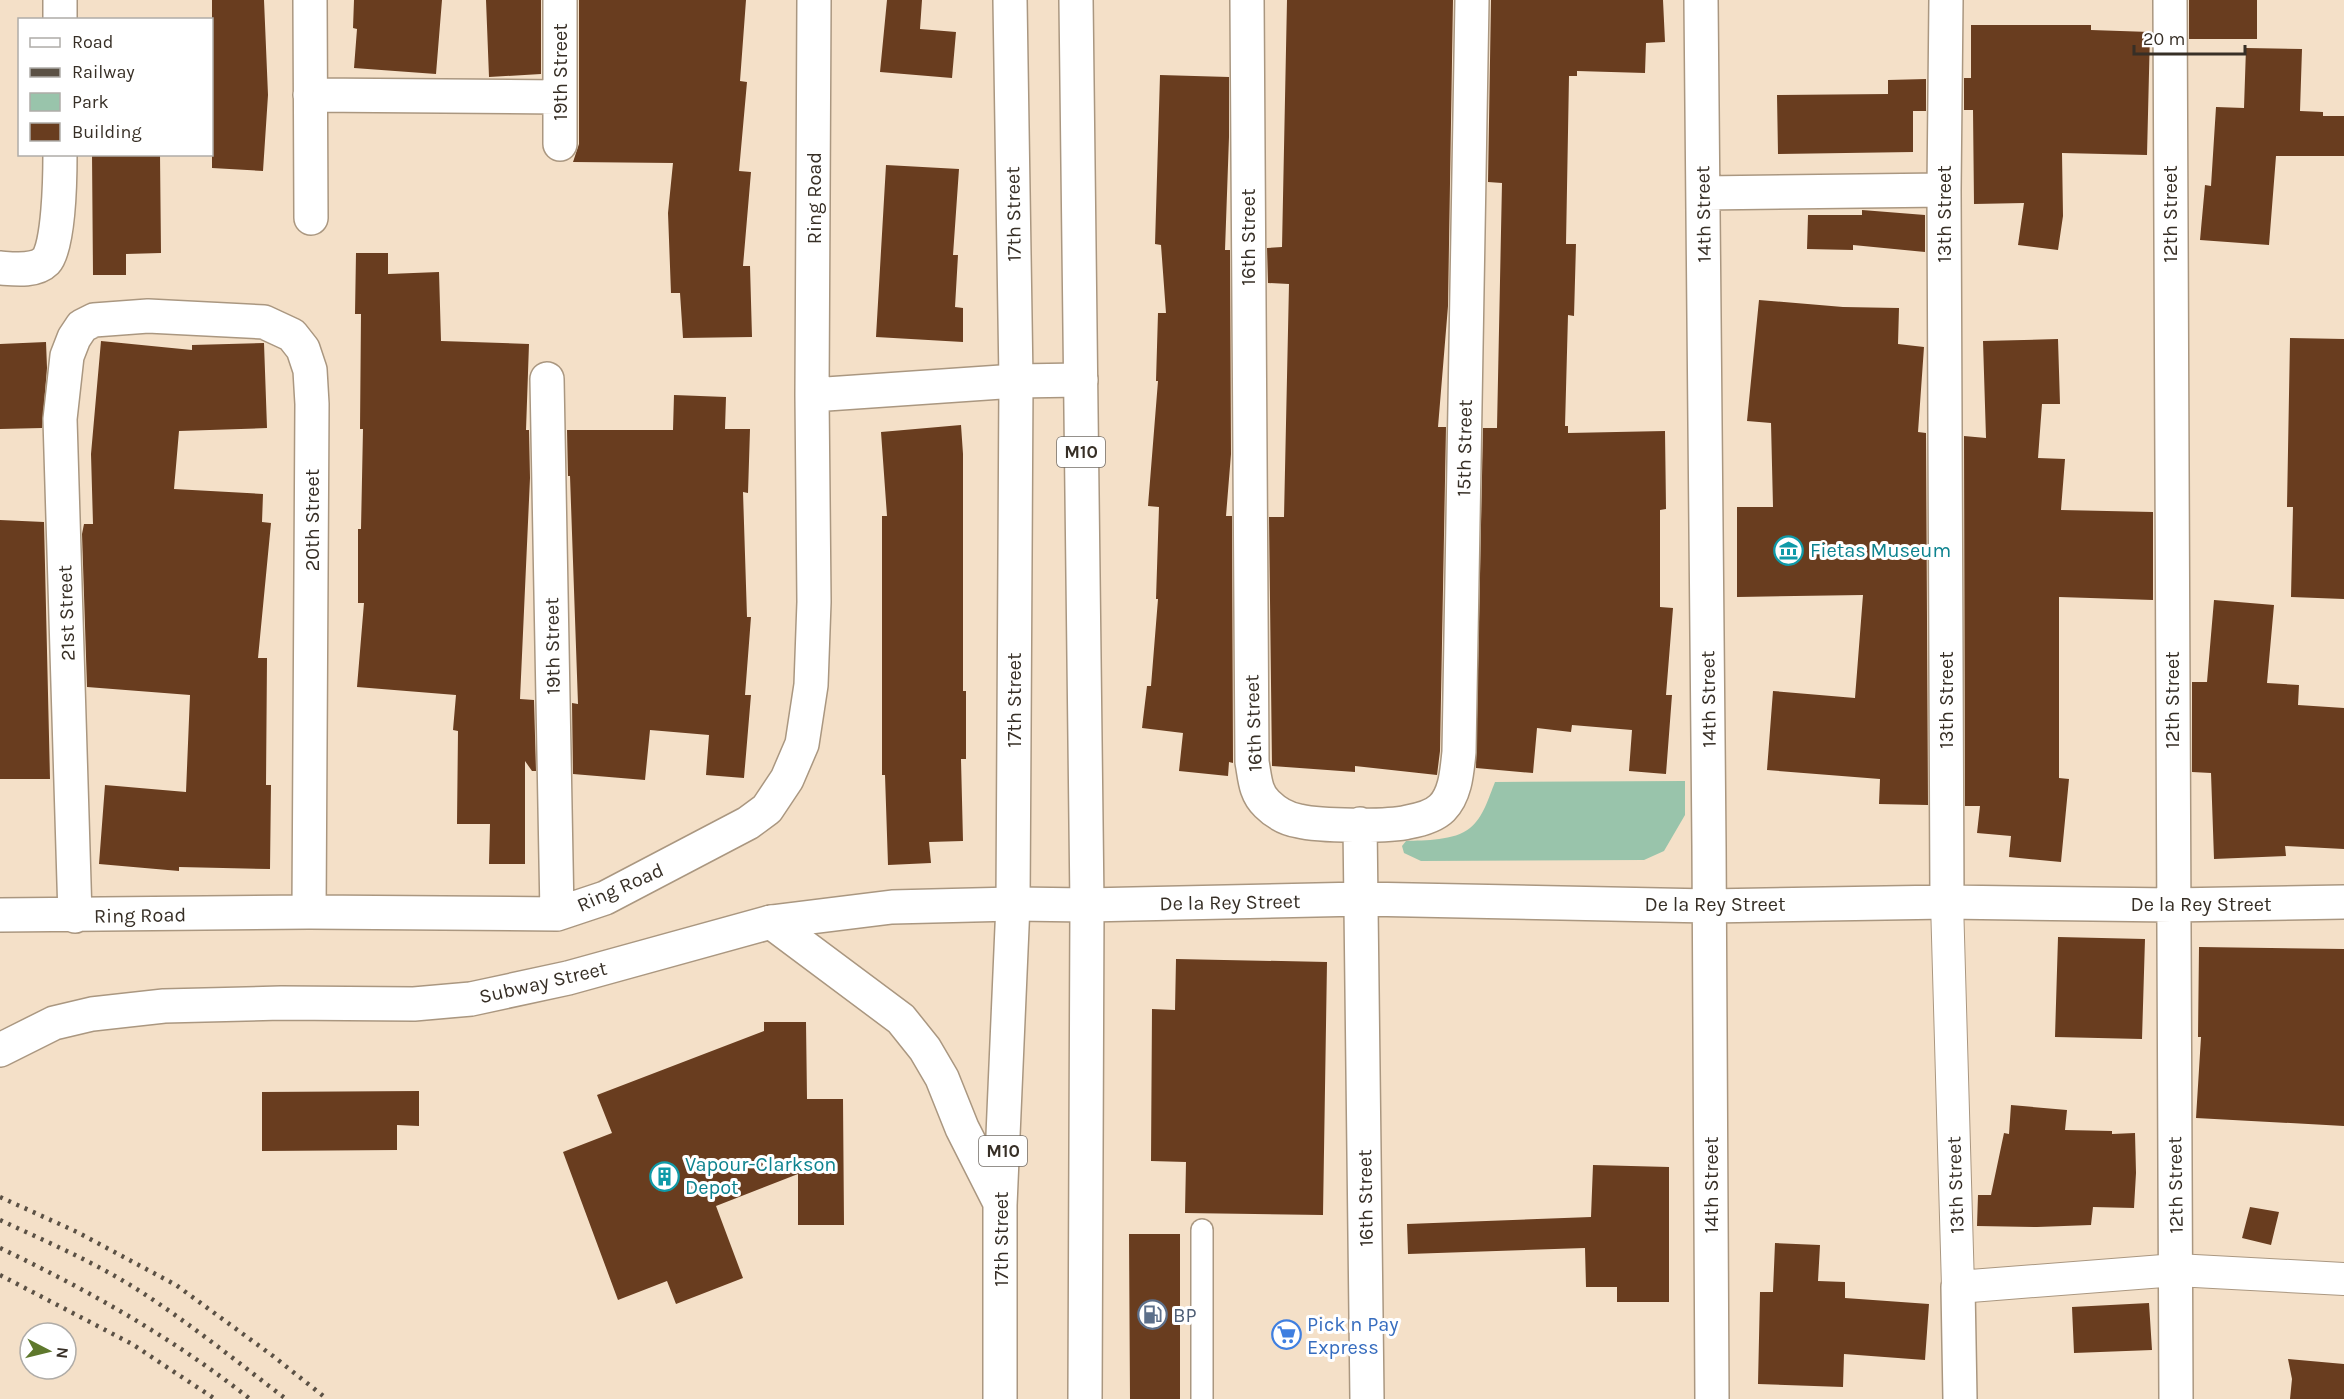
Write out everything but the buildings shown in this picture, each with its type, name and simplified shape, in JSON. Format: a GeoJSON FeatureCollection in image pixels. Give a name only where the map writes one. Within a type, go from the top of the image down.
{"type":"FeatureCollection","features":[{"type":"Feature","properties":{"kind":"street"},"geometry":{"type":"LineString","coordinates":[[60,0],[60,18]]}},
{"type":"Feature","properties":{"kind":"street"},"geometry":{"type":"LineString","coordinates":[[310,0],[310,218]]}},
{"type":"Feature","properties":{"kind":"street","name":"19th Street"},"geometry":{"type":"LineString","coordinates":[[560,0],[560,144]]}},
{"type":"Feature","properties":{"kind":"street","name":"Ring Road"},"geometry":{"type":"LineString","coordinates":[[0,915],[309,912],[557,914],[605,898],[748,823],[767,809],[787,779],[802,744],[811,685],[814,602],[812,395],[814,0]]}},
{"type":"Feature","properties":{"kind":"street","name":"17th Street"},"geometry":{"type":"LineString","coordinates":[[1000,1399],[1000,1205],[1013,904],[1016,381],[1010,0]]}},
{"type":"Feature","properties":{"kind":"street","name":"M10"},"geometry":{"type":"LineString","coordinates":[[1076,0],[1087,905],[1085,1399]]}},
{"type":"Feature","properties":{"kind":"street","name":"16th Street"},"geometry":{"type":"LineString","coordinates":[[1247,0],[1252,762],[1257,791],[1265,803],[1287,818],[1301,822],[1360,824],[1367,1399]]}},
{"type":"Feature","properties":{"kind":"street","name":"15th Street"},"geometry":{"type":"LineString","coordinates":[[1360,824],[1406,823],[1423,818],[1442,808],[1456,780],[1459,740],[1472,0]]}},
{"type":"Feature","properties":{"kind":"street","name":"14th Street"},"geometry":{"type":"LineString","coordinates":[[1701,0],[1712,1399]]}},
{"type":"Feature","properties":{"kind":"street","name":"13th Street"},"geometry":{"type":"LineString","coordinates":[[1946,0],[1944,190],[1947,902],[1960,1399]]}},
{"type":"Feature","properties":{"kind":"street","name":"12th Street"},"geometry":{"type":"LineString","coordinates":[[2170,0],[2172,905],[2176,1399]]}},
{"type":"Feature","properties":{"kind":"street"},"geometry":{"type":"LineString","coordinates":[[310,95],[560,97]]}},
{"type":"Feature","properties":{"kind":"street"},"geometry":{"type":"LineString","coordinates":[[0,268],[35,267],[45,263],[51,254],[57,215],[60,156]]}},
{"type":"Feature","properties":{"kind":"street"},"geometry":{"type":"LineString","coordinates":[[1703,193],[1944,190]]}},
{"type":"Feature","properties":{"kind":"street","name":"20th Street"},"geometry":{"type":"LineString","coordinates":[[94,320],[148,316],[264,322],[292,335],[303,349],[310,370],[312,415],[309,912]]}},
{"type":"Feature","properties":{"kind":"street","name":"21st Street"},"geometry":{"type":"LineString","coordinates":[[75,916],[60,419],[67,356],[82,326],[94,320]]}},
{"type":"Feature","properties":{"kind":"street","name":"19th Street"},"geometry":{"type":"LineString","coordinates":[[547,379],[557,914]]}},
{"type":"Feature","properties":{"kind":"street"},"geometry":{"type":"LineString","coordinates":[[812,395],[1016,381],[1081,380]]}},
{"type":"Feature","properties":{"kind":"street","name":"De la Rey Street"},"geometry":{"type":"LineString","coordinates":[[1087,905],[1362,899],[1709,906],[1947,902],[2172,905],[2344,903]]}},
{"type":"Feature","properties":{"kind":"street","name":"Subway Street"},"geometry":{"type":"LineString","coordinates":[[0,1050],[54,1023],[92,1014],[164,1006],[281,1003],[414,1004],[471,999],[568,978],[771,922],[892,907],[1087,905]]}},
{"type":"Feature","properties":{"kind":"street"},"geometry":{"type":"LineString","coordinates":[[771,922],[901,1019],[925,1049],[942,1078],[962,1128],[1000,1205]]}},
{"type":"Feature","properties":{"kind":"street"},"geometry":{"type":"LineString","coordinates":[[1958,1287],[2176,1270],[2344,1279]]}},
{"type":"Feature","properties":{"kind":"lane"},"geometry":{"type":"LineString","coordinates":[[1202,1230],[1202,1399]]}},
{"type":"Feature","properties":{"kind":"green space"},"geometry":{"type":"Polygon","coordinates":[[[1685,781],[1685,815],[1664,851],[1644,860],[1421,861],[1404,853],[1402,846],[1406,841],[1448,838],[1470,828],[1482,813],[1495,782],[1685,781]]]}},
{"type":"Feature","properties":{"kind":"railway"},"geometry":{"type":"LineString","coordinates":[[0,1197],[77,1232],[176,1285],[327,1399]]}},
{"type":"Feature","properties":{"kind":"railway"},"geometry":{"type":"LineString","coordinates":[[0,1220],[85,1260],[135,1288],[286,1399]]}},
{"type":"Feature","properties":{"kind":"railway"},"geometry":{"type":"LineString","coordinates":[[0,1248],[129,1316],[191,1356],[250,1399]]}},
{"type":"Feature","properties":{"kind":"railway"},"geometry":{"type":"LineString","coordinates":[[0,1275],[132,1344],[215,1399]]}},
{"type":"Feature","properties":{"kind":"place","name":"Fietas Museum"},"geometry":{"type":"Point","coordinates":[1789,550]}},
{"type":"Feature","properties":{"kind":"place","name":"Vapour-Clarkson Depot"},"geometry":{"type":"Point","coordinates":[664,1176]}},
{"type":"Feature","properties":{"kind":"place","name":"BP"},"geometry":{"type":"Point","coordinates":[1152,1315]}},
{"type":"Feature","properties":{"kind":"place","name":"Pick n Pay Express"},"geometry":{"type":"Point","coordinates":[1286,1335]}}]}
